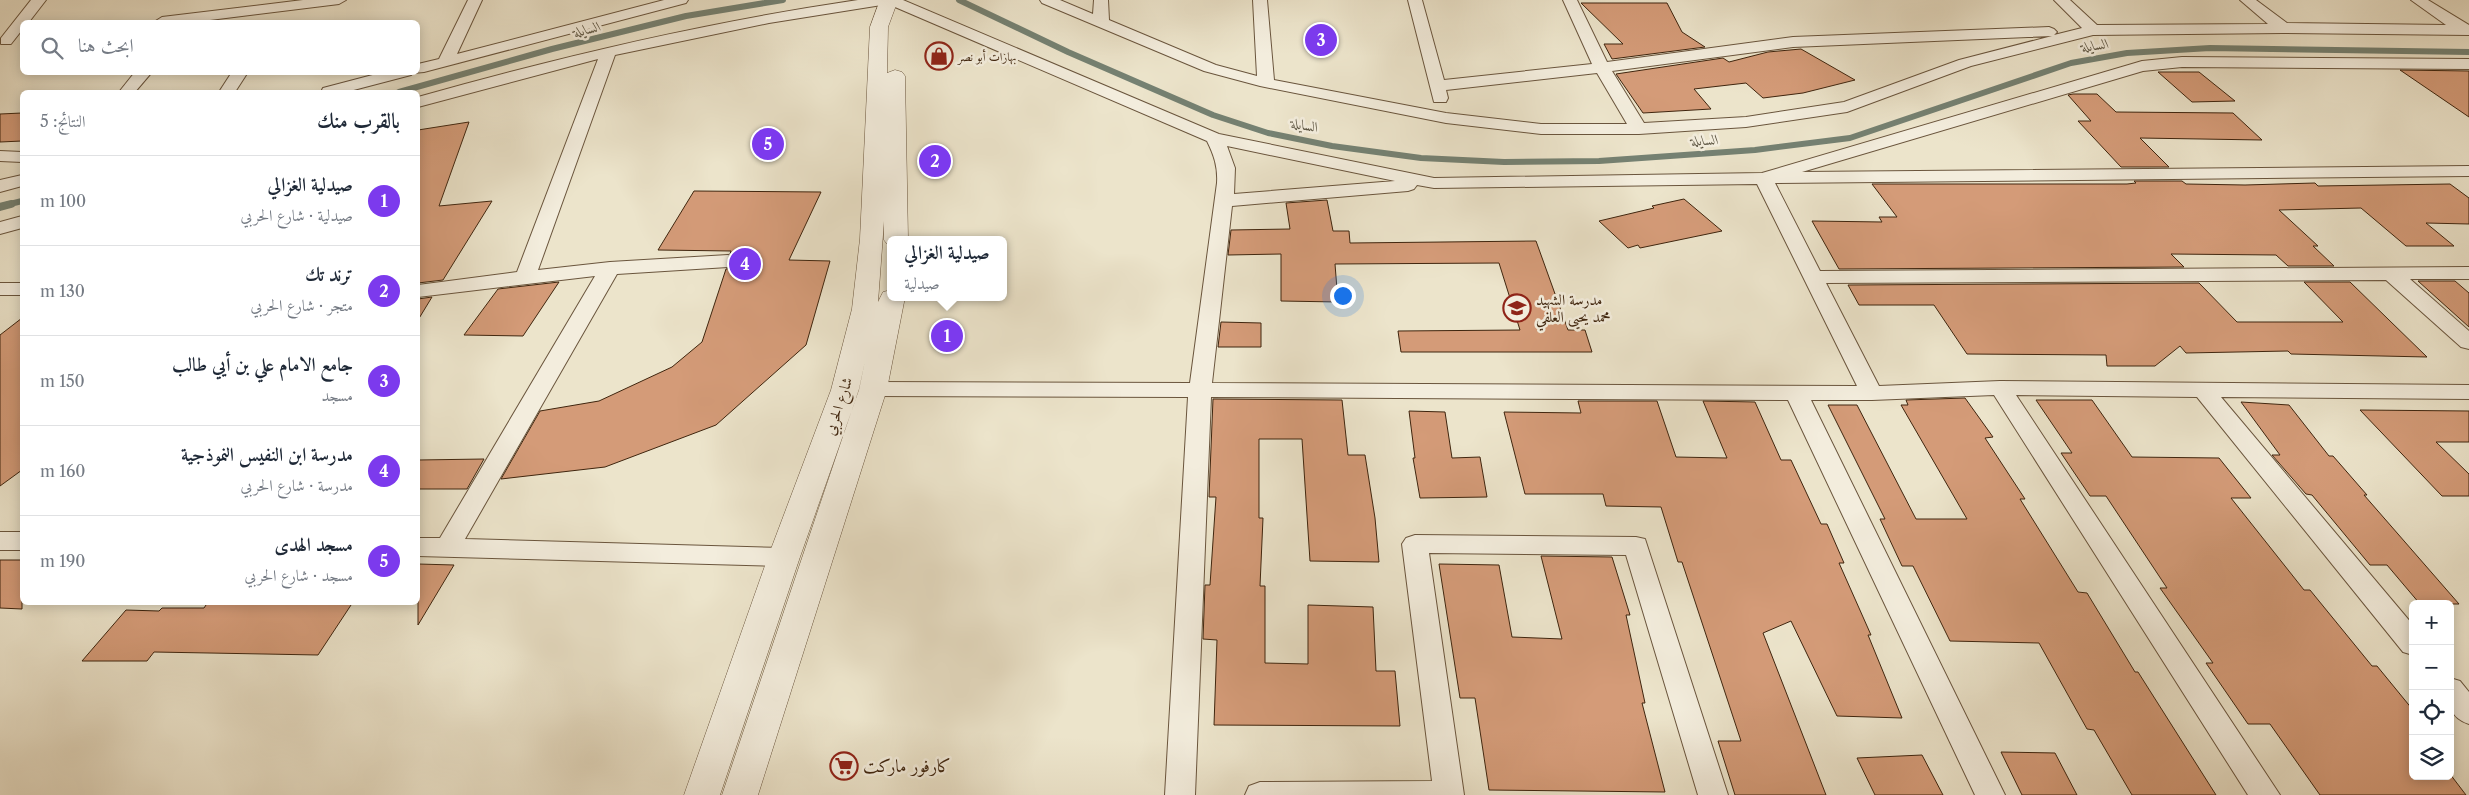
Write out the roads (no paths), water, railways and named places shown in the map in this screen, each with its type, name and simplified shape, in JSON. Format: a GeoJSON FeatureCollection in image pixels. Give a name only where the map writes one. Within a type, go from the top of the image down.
{"type":"FeatureCollection","features":[{"type":"Feature","properties":{"kind":"street"},"geometry":{"type":"LineString","coordinates":[[22,20],[39,0]]}},
{"type":"Feature","properties":{"kind":"street"},"geometry":{"type":"LineString","coordinates":[[195,20],[340,0]]}},
{"type":"Feature","properties":{"kind":"street"},"geometry":{"type":"LineString","coordinates":[[445,62],[476,0]]}},
{"type":"Feature","properties":{"kind":"street"},"geometry":{"type":"LineString","coordinates":[[889,0],[895,26],[896,236]]}},
{"type":"Feature","properties":{"kind":"street"},"geometry":{"type":"LineString","coordinates":[[420,101],[497,79],[609,51],[732,25],[889,0],[1214,138],[1434,183]]}},
{"type":"Feature","properties":{"kind":"street","name":"شارع الحربي"},"geometry":{"type":"LineString","coordinates":[[702,795],[784,557],[846,390],[865,308],[872,239],[879,27],[889,0]]}},
{"type":"Feature","properties":{"kind":"street"},"geometry":{"type":"LineString","coordinates":[[1046,0],[1210,68],[1266,83],[1446,118],[1541,129],[1639,130],[1746,122],[1847,107],[1965,63],[2093,30]]}},
{"type":"Feature","properties":{"kind":"street"},"geometry":{"type":"LineString","coordinates":[[1101,0],[1101,22]]}},
{"type":"Feature","properties":{"kind":"street"},"geometry":{"type":"LineString","coordinates":[[1260,0],[1266,83]]}},
{"type":"Feature","properties":{"kind":"street"},"geometry":{"type":"LineString","coordinates":[[1415,0],[1446,118]]}},
{"type":"Feature","properties":{"kind":"street"},"geometry":{"type":"LineString","coordinates":[[1570,0],[1602,68],[1639,130]]}},
{"type":"Feature","properties":{"kind":"street"},"geometry":{"type":"LineString","coordinates":[[2061,0],[2093,30]]}},
{"type":"Feature","properties":{"kind":"street"},"geometry":{"type":"LineString","coordinates":[[2247,0],[2283,28]]}},
{"type":"Feature","properties":{"kind":"street"},"geometry":{"type":"LineString","coordinates":[[2418,0],[2467,30]]}},
{"type":"Feature","properties":{"kind":"street"},"geometry":{"type":"LineString","coordinates":[[420,68],[672,1]]}},
{"type":"Feature","properties":{"kind":"street"},"geometry":{"type":"LineString","coordinates":[[274,20],[283,7]]}},
{"type":"Feature","properties":{"kind":"street"},"geometry":{"type":"LineString","coordinates":[[3,42],[20,22]]}},
{"type":"Feature","properties":{"kind":"street"},"geometry":{"type":"LineString","coordinates":[[1437,86],[1602,68],[1793,42],[2093,30],[2283,28],[2467,30]]}},
{"type":"Feature","properties":{"kind":"street"},"geometry":{"type":"LineString","coordinates":[[3,42],[20,39]]}},
{"type":"Feature","properties":{"kind":"street"},"geometry":{"type":"LineString","coordinates":[[525,277],[609,51]]}},
{"type":"Feature","properties":{"kind":"street"},"geometry":{"type":"LineString","coordinates":[[1763,178],[2142,66],[2182,62],[2469,64]]}},
{"type":"Feature","properties":{"kind":"street"},"geometry":{"type":"LineString","coordinates":[[129,90],[141,75]]}},
{"type":"Feature","properties":{"kind":"street"},"geometry":{"type":"LineString","coordinates":[[228,90],[238,75]]}},
{"type":"Feature","properties":{"kind":"street"},"geometry":{"type":"LineString","coordinates":[[337,90],[394,75]]}},
{"type":"Feature","properties":{"kind":"street"},"geometry":{"type":"LineString","coordinates":[[1180,795],[1200,391],[1228,171],[1214,138]]}},
{"type":"Feature","properties":{"kind":"street"},"geometry":{"type":"LineString","coordinates":[[0,156],[20,157]]}},
{"type":"Feature","properties":{"kind":"street"},"geometry":{"type":"LineString","coordinates":[[1223,201],[1434,183],[2469,171]]}},
{"type":"Feature","properties":{"kind":"street"},"geometry":{"type":"LineString","coordinates":[[1763,178],[1872,392]]}},
{"type":"Feature","properties":{"kind":"street"},"geometry":{"type":"LineString","coordinates":[[0,186],[20,181]]}},
{"type":"Feature","properties":{"kind":"street"},"geometry":{"type":"LineString","coordinates":[[0,228],[20,223]]}},
{"type":"Feature","properties":{"kind":"street"},"geometry":{"type":"LineString","coordinates":[[420,291],[446,290],[525,277],[610,268],[728,261]]}},
{"type":"Feature","properties":{"kind":"street"},"geometry":{"type":"LineString","coordinates":[[447,548],[610,268]]}},
{"type":"Feature","properties":{"kind":"street"},"geometry":{"type":"LineString","coordinates":[[2392,273],[2469,342]]}},
{"type":"Feature","properties":{"kind":"street"},"geometry":{"type":"LineString","coordinates":[[1814,277],[2469,273]]}},
{"type":"Feature","properties":{"kind":"street"},"geometry":{"type":"LineString","coordinates":[[0,289],[20,289]]}},
{"type":"Feature","properties":{"kind":"street","name":"شارع الحربي"},"geometry":{"type":"LineString","coordinates":[[740,795],[873,389],[891,301]]}},
{"type":"Feature","properties":{"kind":"street"},"geometry":{"type":"LineString","coordinates":[[873,389],[1872,392],[2000,388],[2469,392]]}},
{"type":"Feature","properties":{"kind":"street"},"geometry":{"type":"LineString","coordinates":[[2000,388],[2265,795]]}},
{"type":"Feature","properties":{"kind":"street"},"geometry":{"type":"LineString","coordinates":[[2203,390],[2409,639]]}},
{"type":"Feature","properties":{"kind":"street"},"geometry":{"type":"LineString","coordinates":[[1795,391],[1990,795]]}},
{"type":"Feature","properties":{"kind":"street"},"geometry":{"type":"LineString","coordinates":[[0,541],[20,541]]}},
{"type":"Feature","properties":{"kind":"street"},"geometry":{"type":"LineString","coordinates":[[1260,795],[1449,794],[1415,544],[1636,546],[1712,795]]}},
{"type":"Feature","properties":{"kind":"street"},"geometry":{"type":"LineString","coordinates":[[420,547],[784,557]]}},
{"type":"Feature","properties":{"kind":"street"},"geometry":{"type":"LineString","coordinates":[[2451,690],[2469,712]]}},
{"type":"Feature","properties":{"kind":"waterway","name":"السايلة"},"geometry":{"type":"LineString","coordinates":[[406,90],[552,49],[686,16],[783,0]]}},
{"type":"Feature","properties":{"kind":"waterway","name":"السايلة"},"geometry":{"type":"LineString","coordinates":[[959,0],[1068,52],[1213,115],[1268,133],[1332,146],[1421,158],[1504,162],[1599,161],[1755,150],[1850,138],[2071,63],[2127,53],[2210,48],[2469,52]]}},
{"type":"Feature","properties":{"kind":"waterway","name":"السايلة"},"geometry":{"type":"LineString","coordinates":[[6,205],[20,202]]}},
{"type":"Feature","properties":{"kind":"waterway","name":"السايلة"},"geometry":{"type":"LineString","coordinates":[[0,207],[11,204]]}},
{"type":"Feature","properties":{"kind":"place","name":"جامع الامام علي بن أيي طالب"},"geometry":{"type":"Point","coordinates":[1321,40]}},
{"type":"Feature","properties":{"kind":"place","name":"بهارات أبو نصر"},"geometry":{"type":"Point","coordinates":[939,56]}},
{"type":"Feature","properties":{"kind":"place","name":"مسجد الهدى"},"geometry":{"type":"Point","coordinates":[768,144]}},
{"type":"Feature","properties":{"kind":"place","name":"ترند تك"},"geometry":{"type":"Point","coordinates":[935,161]}},
{"type":"Feature","properties":{"kind":"place","name":"مدرسة ابن النفيس النموذجية"},"geometry":{"type":"Point","coordinates":[745,264]}},
{"type":"Feature","properties":{"kind":"place","name":"مدرسة الشهيد محمد يحيى العلفي"},"geometry":{"type":"Point","coordinates":[1517,308]}},
{"type":"Feature","properties":{"kind":"place","name":"صيدلية الغزالي"},"geometry":{"type":"Point","coordinates":[947,336]}},
{"type":"Feature","properties":{"kind":"place","name":"كارفور ماركت"},"geometry":{"type":"Point","coordinates":[844,766]}}]}
